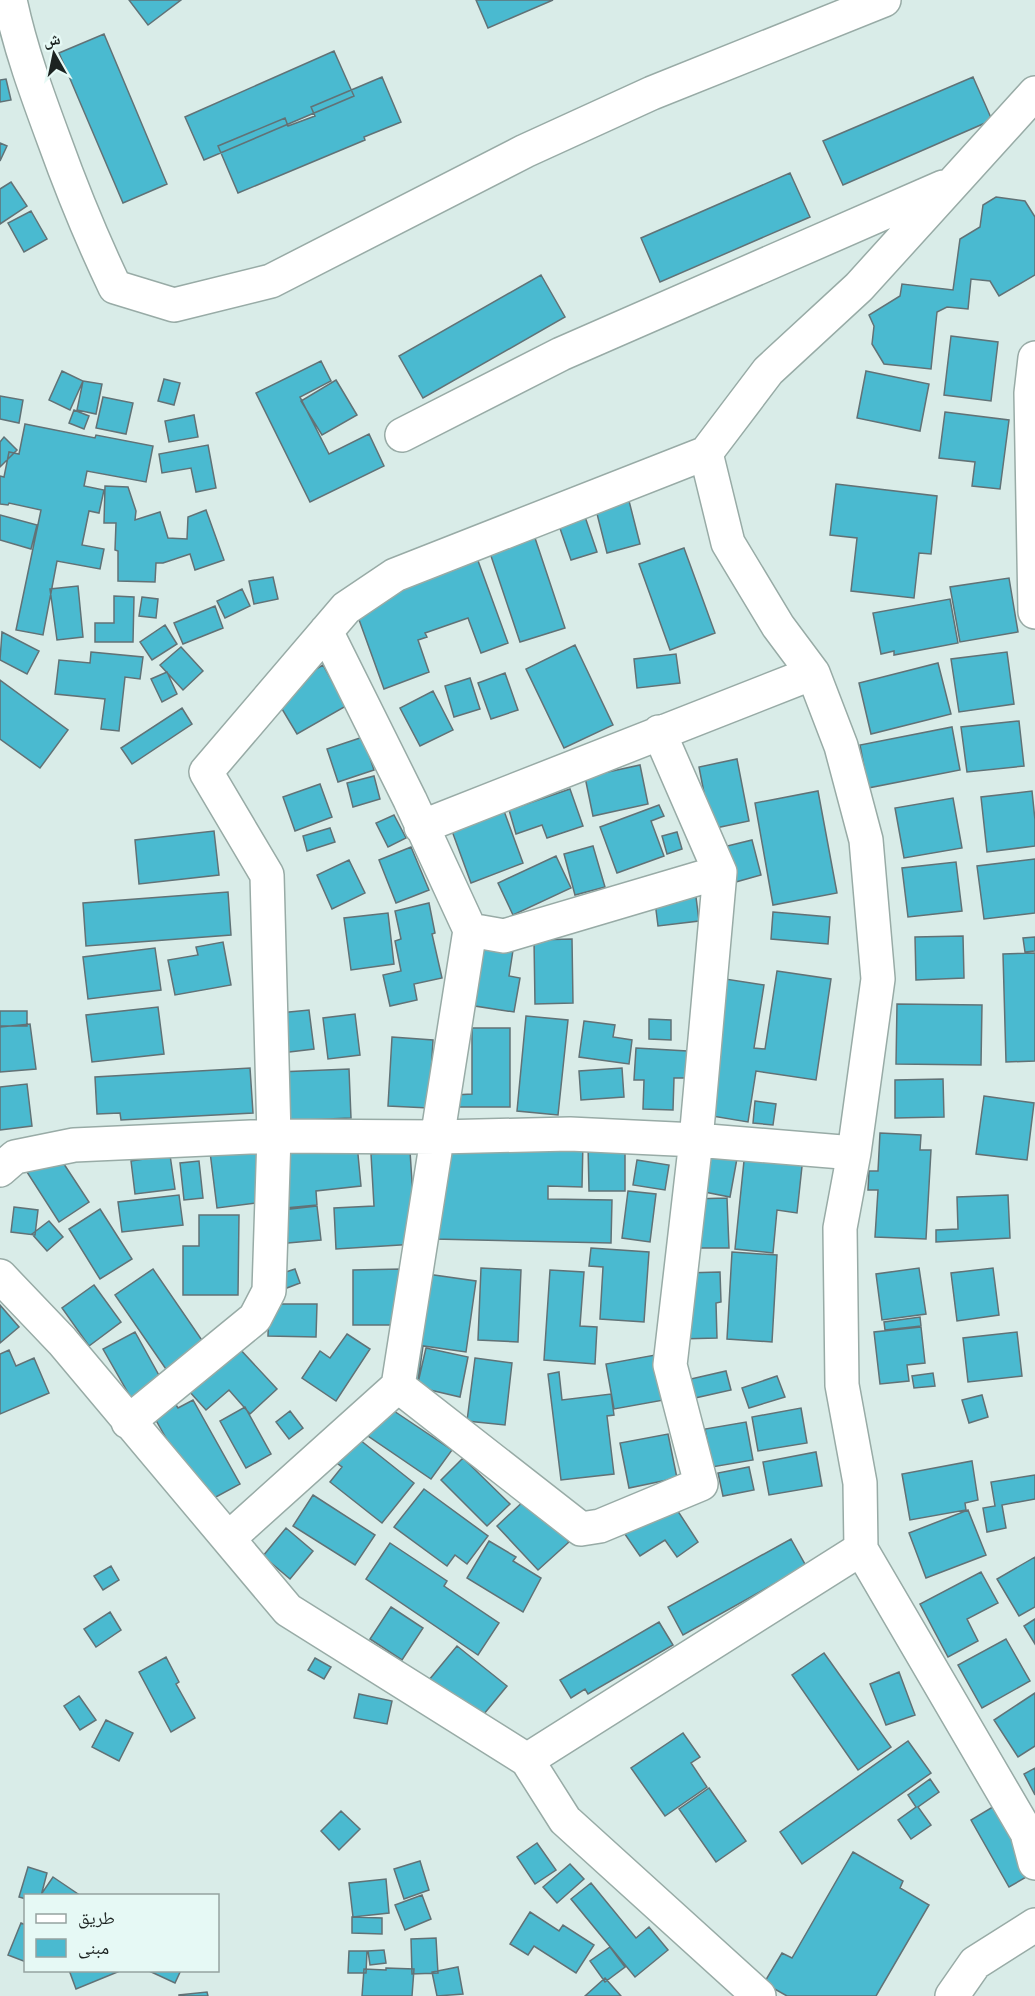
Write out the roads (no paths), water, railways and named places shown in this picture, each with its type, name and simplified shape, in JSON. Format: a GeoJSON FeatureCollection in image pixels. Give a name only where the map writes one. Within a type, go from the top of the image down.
{"type":"FeatureCollection","features":[{"type":"Feature","properties":{"kind":"street"},"geometry":{"type":"LineString","coordinates":[[10,0],[35,90],[85,222],[115,287],[174,305],[271,281],[525,151],[652,93],[884,0]]}},
{"type":"Feature","properties":{"kind":"street"},"geometry":{"type":"LineString","coordinates":[[128,1422],[255,1318],[268,1291],[274,1136],[267,875],[206,772],[346,608],[395,575],[706,453],[768,371],[859,287],[1035,93]]}},
{"type":"Feature","properties":{"kind":"street"},"geometry":{"type":"LineString","coordinates":[[402,435],[561,354],[953,183]]}},
{"type":"Feature","properties":{"kind":"street"},"geometry":{"type":"LineString","coordinates":[[1035,358],[1031,393],[1035,612]]}},
{"type":"Feature","properties":{"kind":"street"},"geometry":{"type":"LineString","coordinates":[[706,453],[728,543],[778,626],[813,673],[841,746],[866,840],[878,979],[854,1153],[840,1228],[842,1385],[860,1483],[861,1549],[1027,1833],[1035,1863]]}},
{"type":"Feature","properties":{"kind":"street"},"geometry":{"type":"LineString","coordinates":[[229,1538],[398,1386],[470,930],[327,631]]}},
{"type":"Feature","properties":{"kind":"street"},"geometry":{"type":"LineString","coordinates":[[421,827],[813,673]]}},
{"type":"Feature","properties":{"kind":"street"},"geometry":{"type":"LineString","coordinates":[[398,1386],[581,1529],[600,1526],[701,1484],[670,1365],[696,1140],[720,872],[659,732]]}},
{"type":"Feature","properties":{"kind":"street"},"geometry":{"type":"LineString","coordinates":[[470,930],[504,936],[720,872]]}},
{"type":"Feature","properties":{"kind":"street"},"geometry":{"type":"LineString","coordinates":[[0,1170],[15,1157],[74,1145],[274,1136],[438,1137],[570,1134],[696,1140],[854,1153]]}},
{"type":"Feature","properties":{"kind":"street"},"geometry":{"type":"LineString","coordinates":[[0,1276],[62,1341],[288,1610],[528,1760],[565,1820],[759,1996]]}},
{"type":"Feature","properties":{"kind":"street"},"geometry":{"type":"LineString","coordinates":[[528,1760],[861,1549]]}},
{"type":"Feature","properties":{"kind":"street"},"geometry":{"type":"LineString","coordinates":[[952,1996],[975,1963],[1035,1925]]}}]}
